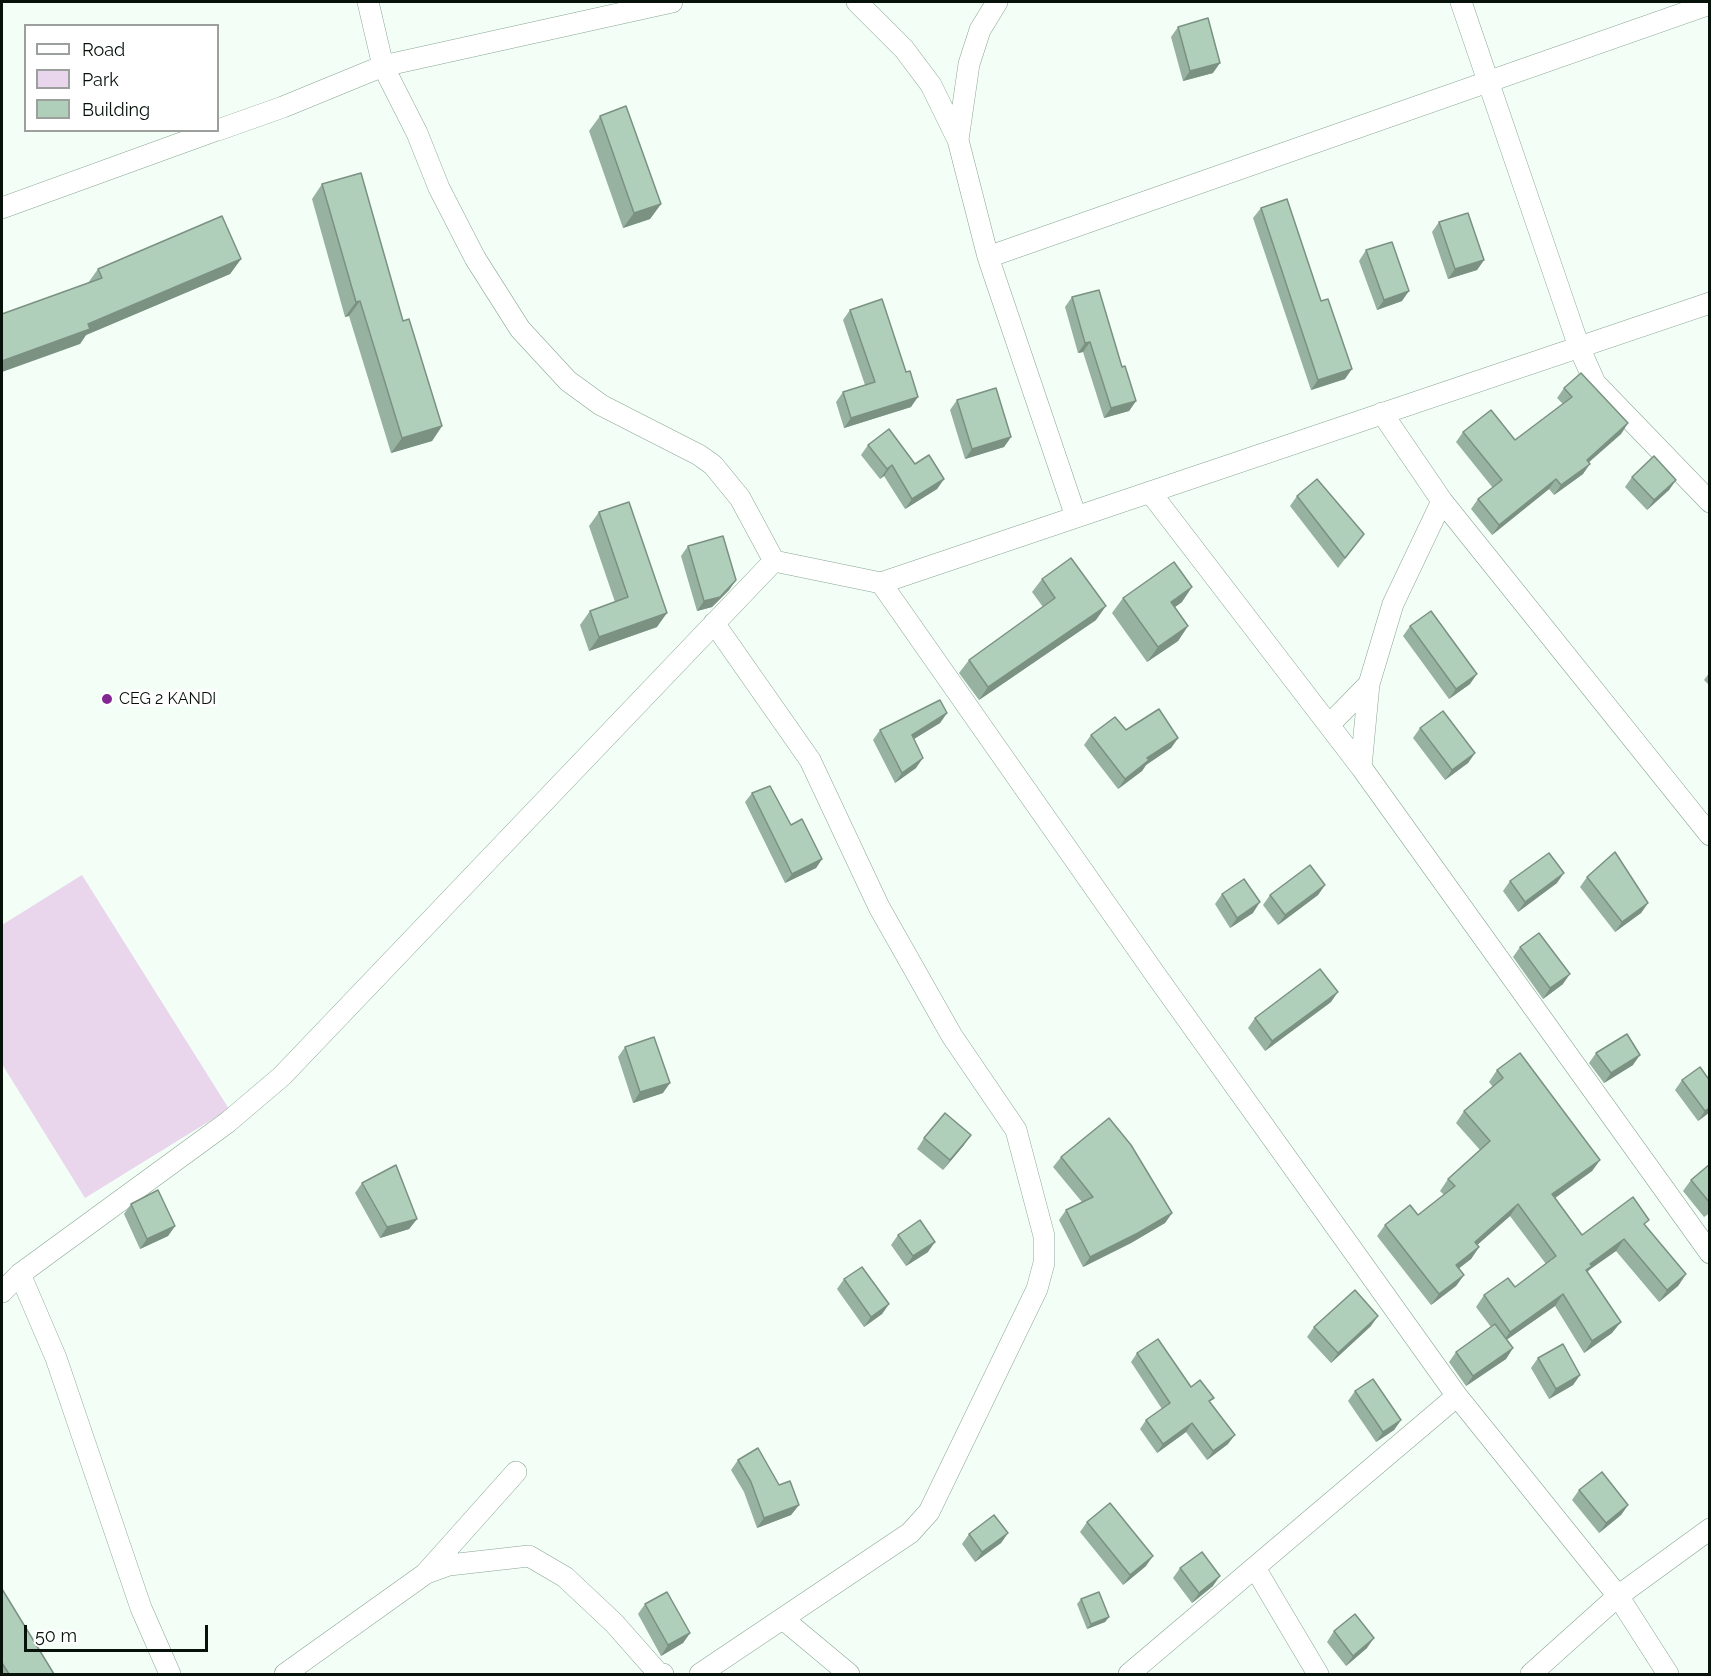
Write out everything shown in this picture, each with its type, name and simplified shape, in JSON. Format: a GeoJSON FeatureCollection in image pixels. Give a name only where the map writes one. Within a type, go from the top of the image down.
{"type":"FeatureCollection","features":[{"type":"Feature","properties":{"kind":"street"},"geometry":{"type":"LineString","coordinates":[[368,2],[383,66],[417,133],[439,188],[475,258],[520,329],[568,381],[601,405],[713,465],[740,498],[774,561]]}},
{"type":"Feature","properties":{"kind":"street"},"geometry":{"type":"LineString","coordinates":[[219,129],[283,107],[383,66],[661,2]]}},
{"type":"Feature","properties":{"kind":"street"},"geometry":{"type":"LineString","coordinates":[[857,2],[904,50],[930,85],[958,140],[988,257],[1076,517]]}},
{"type":"Feature","properties":{"kind":"street"},"geometry":{"type":"LineString","coordinates":[[958,140],[969,64],[980,30],[997,2]]}},
{"type":"Feature","properties":{"kind":"street"},"geometry":{"type":"LineString","coordinates":[[1461,2],[1579,346],[1595,383],[1710,502]]}},
{"type":"Feature","properties":{"kind":"street"},"geometry":{"type":"LineString","coordinates":[[988,257],[1710,4]]}},
{"type":"Feature","properties":{"kind":"street"},"geometry":{"type":"LineString","coordinates":[[2,208],[211,132]]}},
{"type":"Feature","properties":{"kind":"street"},"geometry":{"type":"LineString","coordinates":[[774,561],[881,583],[1710,303]]}},
{"type":"Feature","properties":{"kind":"street"},"geometry":{"type":"LineString","coordinates":[[1382,413],[1443,501],[1710,835]]}},
{"type":"Feature","properties":{"kind":"street"},"geometry":{"type":"LineString","coordinates":[[1150,492],[1360,767],[1710,1253]]}},
{"type":"Feature","properties":{"kind":"street"},"geometry":{"type":"LineString","coordinates":[[1360,767],[1369,684],[1393,604],[1443,501]]}},
{"type":"Feature","properties":{"kind":"street"},"geometry":{"type":"LineString","coordinates":[[2,1292],[20,1274],[228,1122],[282,1076],[774,561]]}},
{"type":"Feature","properties":{"kind":"street"},"geometry":{"type":"LineString","coordinates":[[881,583],[1155,974],[1457,1396],[1618,1596],[1668,1674]]}},
{"type":"Feature","properties":{"kind":"street"},"geometry":{"type":"LineString","coordinates":[[700,1674],[910,1533],[929,1512],[1037,1289],[1044,1263],[1044,1236],[1016,1130],[952,1036],[879,907],[810,760],[714,623]]}},
{"type":"Feature","properties":{"kind":"street"},"geometry":{"type":"LineString","coordinates":[[1329,725],[1369,684]]}},
{"type":"Feature","properties":{"kind":"street"},"geometry":{"type":"LineString","coordinates":[[20,1274],[56,1358],[141,1608],[170,1674]]}},
{"type":"Feature","properties":{"kind":"street"},"geometry":{"type":"LineString","coordinates":[[1129,1674],[1457,1396]]}},
{"type":"Feature","properties":{"kind":"street"},"geometry":{"type":"LineString","coordinates":[[285,1674],[425,1574],[516,1472]]}},
{"type":"Feature","properties":{"kind":"street"},"geometry":{"type":"LineString","coordinates":[[1531,1674],[1618,1596],[1710,1529]]}},
{"type":"Feature","properties":{"kind":"street"},"geometry":{"type":"LineString","coordinates":[[425,1574],[449,1565],[529,1556],[565,1577],[614,1623],[660,1674]]}},
{"type":"Feature","properties":{"kind":"street"},"geometry":{"type":"LineString","coordinates":[[1255,1568],[1318,1674]]}},
{"type":"Feature","properties":{"kind":"street"},"geometry":{"type":"LineString","coordinates":[[783,1619],[849,1674]]}},
{"type":"Feature","properties":{"kind":"green space"},"geometry":{"type":"Polygon","coordinates":[[[82,875],[229,1109],[85,1198],[2,1064],[2,925],[82,875]]]}},
{"type":"Feature","properties":{"kind":"building"},"geometry":{"type":"Polygon","coordinates":[[[1208,18],[1220,63],[1190,71],[1178,27],[1208,18]]]}},
{"type":"Feature","properties":{"kind":"building"},"geometry":{"type":"Polygon","coordinates":[[[626,106],[661,204],[634,213],[600,116],[626,106]]]}},
{"type":"Feature","properties":{"kind":"building"},"geometry":{"type":"Polygon","coordinates":[[[361,173],[403,321],[409,319],[442,426],[402,438],[360,301],[356,302],[322,184],[361,173]]]}},
{"type":"Feature","properties":{"kind":"building"},"geometry":{"type":"Polygon","coordinates":[[[1287,199],[1321,301],[1328,299],[1352,369],[1318,380],[1261,208],[1287,199]]]}},
{"type":"Feature","properties":{"kind":"building"},"geometry":{"type":"Polygon","coordinates":[[[1468,213],[1484,260],[1455,269],[1439,222],[1468,213]]]}},
{"type":"Feature","properties":{"kind":"building"},"geometry":{"type":"Polygon","coordinates":[[[222,216],[241,259],[88,324],[90,329],[2,361],[2,314],[102,278],[98,269],[222,216]]]}},
{"type":"Feature","properties":{"kind":"building"},"geometry":{"type":"Polygon","coordinates":[[[1392,242],[1409,291],[1384,300],[1366,250],[1392,242]]]}},
{"type":"Feature","properties":{"kind":"building"},"geometry":{"type":"Polygon","coordinates":[[[1099,290],[1122,367],[1125,366],[1136,401],[1111,408],[1090,342],[1085,343],[1072,297],[1099,290]]]}},
{"type":"Feature","properties":{"kind":"building"},"geometry":{"type":"Polygon","coordinates":[[[882,299],[906,372],[910,371],[918,397],[851,418],[843,392],[875,382],[850,310],[882,299]]]}},
{"type":"Feature","properties":{"kind":"building"},"geometry":{"type":"Polygon","coordinates":[[[1581,373],[1628,423],[1587,460],[1590,464],[1561,485],[1556,479],[1499,525],[1478,499],[1502,480],[1463,432],[1491,410],[1515,440],[1572,397],[1564,388],[1581,373]]]}},
{"type":"Feature","properties":{"kind":"building"},"geometry":{"type":"Polygon","coordinates":[[[996,388],[1011,437],[972,449],[957,400],[996,388]]]}},
{"type":"Feature","properties":{"kind":"building"},"geometry":{"type":"Polygon","coordinates":[[[889,429],[915,464],[929,455],[944,479],[912,499],[892,465],[887,469],[868,445],[889,429]]]}},
{"type":"Feature","properties":{"kind":"building"},"geometry":{"type":"Polygon","coordinates":[[[1654,456],[1676,480],[1654,500],[1632,477],[1654,456]]]}},
{"type":"Feature","properties":{"kind":"building"},"geometry":{"type":"Polygon","coordinates":[[[1317,479],[1364,534],[1345,558],[1297,496],[1317,479]]]}},
{"type":"Feature","properties":{"kind":"building"},"geometry":{"type":"Polygon","coordinates":[[[629,502],[667,613],[599,637],[590,611],[628,597],[599,512],[629,502]]]}},
{"type":"Feature","properties":{"kind":"building"},"geometry":{"type":"Polygon","coordinates":[[[723,536],[736,580],[720,597],[704,601],[688,546],[723,536]]]}},
{"type":"Feature","properties":{"kind":"building"},"geometry":{"type":"Polygon","coordinates":[[[1071,558],[1106,606],[988,687],[969,660],[1055,598],[1042,579],[1071,558]]]}},
{"type":"Feature","properties":{"kind":"building"},"geometry":{"type":"Polygon","coordinates":[[[1174,562],[1192,587],[1171,602],[1188,626],[1158,647],[1123,598],[1174,562]]]}},
{"type":"Feature","properties":{"kind":"building"},"geometry":{"type":"Polygon","coordinates":[[[1431,611],[1477,674],[1456,689],[1410,626],[1431,611]]]}},
{"type":"Feature","properties":{"kind":"building"},"geometry":{"type":"Polygon","coordinates":[[[940,700],[947,713],[912,735],[923,758],[902,773],[880,730],[940,700]]]}},
{"type":"Feature","properties":{"kind":"building"},"geometry":{"type":"Polygon","coordinates":[[[1159,709],[1178,738],[1147,758],[1149,760],[1125,779],[1091,735],[1115,717],[1126,730],[1159,709]]]}},
{"type":"Feature","properties":{"kind":"building"},"geometry":{"type":"Polygon","coordinates":[[[1443,711],[1475,753],[1452,770],[1420,728],[1443,711]]]}},
{"type":"Feature","properties":{"kind":"building"},"geometry":{"type":"Polygon","coordinates":[[[770,786],[791,825],[802,819],[822,859],[792,874],[752,793],[770,786]]]}},
{"type":"Feature","properties":{"kind":"building"},"geometry":{"type":"Polygon","coordinates":[[[1615,852],[1648,903],[1622,922],[1587,877],[1615,852]]]}},
{"type":"Feature","properties":{"kind":"building"},"geometry":{"type":"Polygon","coordinates":[[[1549,853],[1564,873],[1525,902],[1510,881],[1549,853]]]}},
{"type":"Feature","properties":{"kind":"building"},"geometry":{"type":"Polygon","coordinates":[[[1310,865],[1325,885],[1285,915],[1270,895],[1310,865]]]}},
{"type":"Feature","properties":{"kind":"building"},"geometry":{"type":"Polygon","coordinates":[[[1244,879],[1260,902],[1237,918],[1222,894],[1244,879]]]}},
{"type":"Feature","properties":{"kind":"building"},"geometry":{"type":"Polygon","coordinates":[[[1539,933],[1570,974],[1550,988],[1520,947],[1539,933]]]}},
{"type":"Feature","properties":{"kind":"building"},"geometry":{"type":"Polygon","coordinates":[[[1320,969],[1338,992],[1272,1041],[1255,1018],[1320,969]]]}},
{"type":"Feature","properties":{"kind":"building"},"geometry":{"type":"Polygon","coordinates":[[[1627,1034],[1640,1055],[1611,1073],[1596,1053],[1627,1034]]]}},
{"type":"Feature","properties":{"kind":"building"},"geometry":{"type":"Polygon","coordinates":[[[654,1037],[670,1083],[640,1092],[625,1047],[654,1037]]]}},
{"type":"Feature","properties":{"kind":"building"},"geometry":{"type":"Polygon","coordinates":[[[1520,1053],[1600,1160],[1552,1194],[1582,1235],[1633,1197],[1649,1220],[1644,1224],[1686,1274],[1667,1290],[1624,1239],[1590,1264],[1592,1266],[1586,1270],[1621,1322],[1592,1341],[1563,1294],[1510,1332],[1484,1295],[1508,1278],[1515,1287],[1556,1256],[1518,1204],[1475,1242],[1479,1247],[1456,1265],[1464,1275],[1439,1294],[1385,1225],[1410,1205],[1418,1215],[1455,1186],[1448,1179],[1490,1141],[1464,1111],[1503,1078],[1497,1070],[1520,1053]]]}},
{"type":"Feature","properties":{"kind":"building"},"geometry":{"type":"Polygon","coordinates":[[[1700,1067],[1710,1081],[1710,1108],[1705,1111],[1682,1080],[1700,1067]]]}},
{"type":"Feature","properties":{"kind":"building"},"geometry":{"type":"Polygon","coordinates":[[[945,1113],[971,1135],[950,1160],[924,1138],[945,1113]]]}},
{"type":"Feature","properties":{"kind":"building"},"geometry":{"type":"Polygon","coordinates":[[[1109,1118],[1131,1145],[1172,1213],[1090,1257],[1066,1210],[1093,1197],[1061,1157],[1109,1118]]]}},
{"type":"Feature","properties":{"kind":"building"},"geometry":{"type":"Polygon","coordinates":[[[1710,1164],[1710,1203],[1691,1180],[1710,1164]]]}},
{"type":"Feature","properties":{"kind":"building"},"geometry":{"type":"Polygon","coordinates":[[[396,1165],[417,1219],[387,1227],[362,1183],[396,1165]]]}},
{"type":"Feature","properties":{"kind":"building"},"geometry":{"type":"Polygon","coordinates":[[[158,1190],[175,1226],[147,1239],[131,1204],[158,1190]]]}},
{"type":"Feature","properties":{"kind":"building"},"geometry":{"type":"Polygon","coordinates":[[[920,1220],[935,1242],[913,1256],[898,1235],[920,1220]]]}},
{"type":"Feature","properties":{"kind":"building"},"geometry":{"type":"Polygon","coordinates":[[[862,1267],[889,1304],[871,1317],[844,1279],[862,1267]]]}},
{"type":"Feature","properties":{"kind":"building"},"geometry":{"type":"Polygon","coordinates":[[[1355,1290],[1378,1316],[1338,1353],[1314,1327],[1355,1290]]]}},
{"type":"Feature","properties":{"kind":"building"},"geometry":{"type":"Polygon","coordinates":[[[1495,1324],[1513,1348],[1473,1376],[1456,1352],[1495,1324]]]}},
{"type":"Feature","properties":{"kind":"building"},"geometry":{"type":"Polygon","coordinates":[[[1158,1339],[1191,1387],[1200,1380],[1214,1398],[1209,1401],[1235,1435],[1213,1451],[1192,1423],[1163,1444],[1146,1420],[1170,1403],[1137,1353],[1158,1339]]]}},
{"type":"Feature","properties":{"kind":"building"},"geometry":{"type":"Polygon","coordinates":[[[1563,1344],[1580,1375],[1556,1389],[1538,1358],[1563,1344]]]}},
{"type":"Feature","properties":{"kind":"building"},"geometry":{"type":"Polygon","coordinates":[[[1373,1379],[1401,1420],[1383,1432],[1355,1391],[1373,1379]]]}},
{"type":"Feature","properties":{"kind":"building"},"geometry":{"type":"Polygon","coordinates":[[[758,1448],[779,1485],[790,1481],[799,1505],[764,1518],[751,1482],[738,1460],[758,1448]]]}},
{"type":"Feature","properties":{"kind":"building"},"geometry":{"type":"Polygon","coordinates":[[[1602,1472],[1628,1505],[1606,1523],[1579,1490],[1602,1472]]]}},
{"type":"Feature","properties":{"kind":"building"},"geometry":{"type":"Polygon","coordinates":[[[1110,1503],[1153,1556],[1130,1575],[1087,1522],[1110,1503]]]}},
{"type":"Feature","properties":{"kind":"building"},"geometry":{"type":"Polygon","coordinates":[[[994,1515],[1008,1533],[982,1552],[969,1534],[994,1515]]]}},
{"type":"Feature","properties":{"kind":"building"},"geometry":{"type":"Polygon","coordinates":[[[1202,1552],[1220,1576],[1199,1593],[1180,1568],[1202,1552]]]}},
{"type":"Feature","properties":{"kind":"building"},"geometry":{"type":"Polygon","coordinates":[[[2,1589],[54,1674],[9,1674],[2,1663],[2,1589]]]}},
{"type":"Feature","properties":{"kind":"building"},"geometry":{"type":"Polygon","coordinates":[[[667,1592],[690,1633],[668,1645],[645,1604],[667,1592]]]}},
{"type":"Feature","properties":{"kind":"building"},"geometry":{"type":"Polygon","coordinates":[[[1099,1592],[1109,1617],[1091,1624],[1081,1599],[1099,1592]]]}},
{"type":"Feature","properties":{"kind":"building"},"geometry":{"type":"Polygon","coordinates":[[[1355,1614],[1374,1638],[1353,1656],[1334,1631],[1355,1614]]]}},
{"type":"Feature","properties":{"kind":"place","name":"CEG 2 KANDI"},"geometry":{"type":"Point","coordinates":[107,699]}}]}
